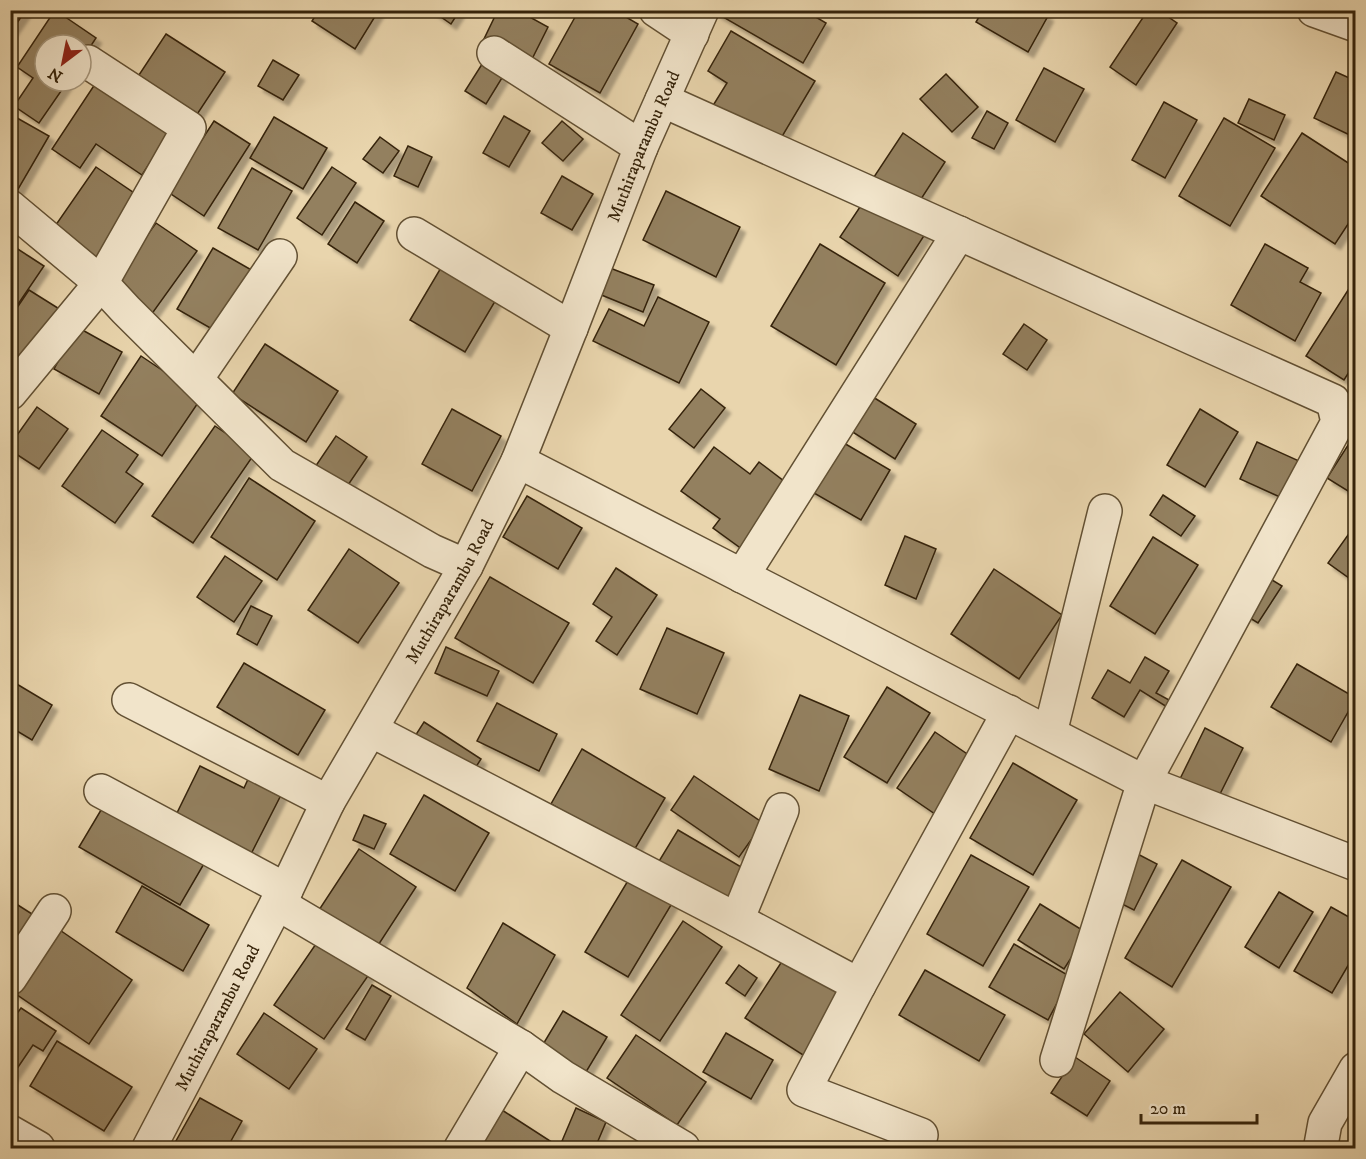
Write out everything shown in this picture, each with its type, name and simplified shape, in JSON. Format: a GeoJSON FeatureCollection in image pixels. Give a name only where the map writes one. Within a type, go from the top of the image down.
{"type":"FeatureCollection","features":[{"type":"Feature","properties":{"kind":"street"},"geometry":{"type":"LineString","coordinates":[[656,10],[697,22]]}},
{"type":"Feature","properties":{"kind":"street"},"geometry":{"type":"LineString","coordinates":[[1314,10],[1356,25]]}},
{"type":"Feature","properties":{"kind":"street","name":"Muthiraparambu Road"},"geometry":{"type":"LineString","coordinates":[[149,1149],[282,896],[328,802],[466,566],[518,461],[641,147],[697,22]]}},
{"type":"Feature","properties":{"kind":"street"},"geometry":{"type":"LineString","coordinates":[[494,53],[641,147]]}},
{"type":"Feature","properties":{"kind":"street"},"geometry":{"type":"LineString","coordinates":[[10,393],[101,283],[189,128],[93,65]]}},
{"type":"Feature","properties":{"kind":"street"},"geometry":{"type":"LineString","coordinates":[[662,100],[1334,401],[1338,422],[1144,782],[1057,1060]]}},
{"type":"Feature","properties":{"kind":"street"},"geometry":{"type":"LineString","coordinates":[[10,207],[101,283],[282,465],[432,551],[466,566]]}},
{"type":"Feature","properties":{"kind":"street"},"geometry":{"type":"LineString","coordinates":[[742,576],[959,233]]}},
{"type":"Feature","properties":{"kind":"street"},"geometry":{"type":"LineString","coordinates":[[414,234],[572,328]]}},
{"type":"Feature","properties":{"kind":"street"},"geometry":{"type":"LineString","coordinates":[[196,379],[280,256]]}},
{"type":"Feature","properties":{"kind":"street"},"geometry":{"type":"LineString","coordinates":[[518,461],[1144,782],[1356,864]]}},
{"type":"Feature","properties":{"kind":"street"},"geometry":{"type":"LineString","coordinates":[[1050,733],[1105,512]]}},
{"type":"Feature","properties":{"kind":"street"},"geometry":{"type":"LineString","coordinates":[[129,700],[328,802]]}},
{"type":"Feature","properties":{"kind":"street"},"geometry":{"type":"LineString","coordinates":[[921,1135],[804,1090],[1008,712]]}},
{"type":"Feature","properties":{"kind":"street"},"geometry":{"type":"LineString","coordinates":[[371,730],[859,985]]}},
{"type":"Feature","properties":{"kind":"street"},"geometry":{"type":"LineString","coordinates":[[101,791],[282,896],[521,1047],[563,1077],[683,1149]]}},
{"type":"Feature","properties":{"kind":"street"},"geometry":{"type":"LineString","coordinates":[[736,920],[782,810]]}},
{"type":"Feature","properties":{"kind":"street"},"geometry":{"type":"LineString","coordinates":[[10,978],[54,911]]}},
{"type":"Feature","properties":{"kind":"street"},"geometry":{"type":"LineString","coordinates":[[460,1149],[521,1047]]}},
{"type":"Feature","properties":{"kind":"street"},"geometry":{"type":"LineString","coordinates":[[1323,1149],[1321,1145],[1325,1123],[1356,1069]]}},
{"type":"Feature","properties":{"kind":"street"},"geometry":{"type":"LineString","coordinates":[[10,1132],[38,1149]]}},
{"type":"Feature","properties":{"kind":"building"},"geometry":{"type":"Polygon","coordinates":[[[10,10],[26,10],[10,33],[10,10]]]}},
{"type":"Feature","properties":{"kind":"building"},"geometry":{"type":"Polygon","coordinates":[[[55,10],[89,33],[40,33],[55,10]]]}},
{"type":"Feature","properties":{"kind":"building"},"geometry":{"type":"Polygon","coordinates":[[[319,10],[379,10],[355,49],[312,21],[319,10]]]}},
{"type":"Feature","properties":{"kind":"building"},"geometry":{"type":"Polygon","coordinates":[[[431,10],[460,10],[451,24],[431,10]]]}},
{"type":"Feature","properties":{"kind":"building"},"geometry":{"type":"Polygon","coordinates":[[[498,10],[517,10],[548,27],[529,65],[483,41],[498,10]]]}},
{"type":"Feature","properties":{"kind":"building"},"geometry":{"type":"Polygon","coordinates":[[[579,10],[614,10],[638,24],[600,93],[549,64],[579,10]]]}},
{"type":"Feature","properties":{"kind":"building"},"geometry":{"type":"Polygon","coordinates":[[[717,10],[804,10],[826,23],[803,63],[716,13],[717,10]]]}},
{"type":"Feature","properties":{"kind":"building"},"geometry":{"type":"Polygon","coordinates":[[[983,10],[1039,10],[1048,16],[1028,52],[976,22],[983,10]]]}},
{"type":"Feature","properties":{"kind":"building"},"geometry":{"type":"Polygon","coordinates":[[[1148,10],[1158,10],[1177,23],[1136,85],[1110,67],[1148,10]]]}},
{"type":"Feature","properties":{"kind":"building"},"geometry":{"type":"Polygon","coordinates":[[[731,31],[815,81],[774,150],[709,112],[727,83],[708,71],[731,31]]]}},
{"type":"Feature","properties":{"kind":"building"},"geometry":{"type":"Polygon","coordinates":[[[166,34],[225,72],[192,122],[133,84],[166,34]]]}},
{"type":"Feature","properties":{"kind":"building"},"geometry":{"type":"Polygon","coordinates":[[[33,43],[33,78],[17,67],[33,43]]]}},
{"type":"Feature","properties":{"kind":"building"},"geometry":{"type":"Polygon","coordinates":[[[273,60],[299,75],[283,100],[258,86],[273,60]]]}},
{"type":"Feature","properties":{"kind":"building"},"geometry":{"type":"Polygon","coordinates":[[[484,61],[505,73],[486,104],[465,91],[484,61]]]}},
{"type":"Feature","properties":{"kind":"building"},"geometry":{"type":"Polygon","coordinates":[[[1044,68],[1084,89],[1055,142],[1016,120],[1044,68]]]}},
{"type":"Feature","properties":{"kind":"building"},"geometry":{"type":"Polygon","coordinates":[[[1336,72],[1356,81],[1356,138],[1314,118],[1336,72]]]}},
{"type":"Feature","properties":{"kind":"building"},"geometry":{"type":"Polygon","coordinates":[[[946,74],[978,107],[952,132],[920,99],[946,74]]]}},
{"type":"Feature","properties":{"kind":"building"},"geometry":{"type":"Polygon","coordinates":[[[33,78],[33,93],[60,93],[39,123],[14,106],[33,78]]]}},
{"type":"Feature","properties":{"kind":"building"},"geometry":{"type":"Polygon","coordinates":[[[99,78],[174,126],[142,175],[96,144],[80,168],[52,149],[89,93],[93,93],[93,87],[99,78]]]}},
{"type":"Feature","properties":{"kind":"building"},"geometry":{"type":"Polygon","coordinates":[[[1249,99],[1285,115],[1274,140],[1238,123],[1249,99]]]}},
{"type":"Feature","properties":{"kind":"building"},"geometry":{"type":"Polygon","coordinates":[[[1164,102],[1197,120],[1165,178],[1132,160],[1164,102]]]}},
{"type":"Feature","properties":{"kind":"building"},"geometry":{"type":"Polygon","coordinates":[[[987,111],[1008,123],[994,149],[972,138],[987,111]]]}},
{"type":"Feature","properties":{"kind":"building"},"geometry":{"type":"Polygon","coordinates":[[[10,114],[49,136],[17,191],[10,187],[10,114]]]}},
{"type":"Feature","properties":{"kind":"building"},"geometry":{"type":"Polygon","coordinates":[[[504,116],[530,131],[509,167],[483,153],[504,116]]]}},
{"type":"Feature","properties":{"kind":"building"},"geometry":{"type":"Polygon","coordinates":[[[274,117],[327,148],[303,189],[250,158],[274,117]]]}},
{"type":"Feature","properties":{"kind":"building"},"geometry":{"type":"Polygon","coordinates":[[[1224,118],[1275,148],[1230,226],[1179,196],[1224,118]]]}},
{"type":"Feature","properties":{"kind":"building"},"geometry":{"type":"Polygon","coordinates":[[[214,121],[250,144],[204,216],[168,192],[214,121]]]}},
{"type":"Feature","properties":{"kind":"building"},"geometry":{"type":"Polygon","coordinates":[[[562,121],[583,139],[563,161],[542,143],[562,121]]]}},
{"type":"Feature","properties":{"kind":"building"},"geometry":{"type":"Polygon","coordinates":[[[903,133],[945,162],[910,216],[929,228],[898,276],[840,237],[870,192],[866,189],[903,133]]]}},
{"type":"Feature","properties":{"kind":"building"},"geometry":{"type":"Polygon","coordinates":[[[1302,133],[1356,168],[1356,212],[1335,244],[1261,196],[1302,133]]]}},
{"type":"Feature","properties":{"kind":"building"},"geometry":{"type":"Polygon","coordinates":[[[380,137],[399,151],[383,173],[363,159],[380,137]]]}},
{"type":"Feature","properties":{"kind":"building"},"geometry":{"type":"Polygon","coordinates":[[[408,146],[432,157],[418,187],[394,176],[408,146]]]}},
{"type":"Feature","properties":{"kind":"building"},"geometry":{"type":"Polygon","coordinates":[[[96,167],[140,197],[97,260],[53,229],[96,167]]]}},
{"type":"Feature","properties":{"kind":"building"},"geometry":{"type":"Polygon","coordinates":[[[332,167],[356,183],[322,235],[297,218],[332,167]]]}},
{"type":"Feature","properties":{"kind":"building"},"geometry":{"type":"Polygon","coordinates":[[[252,168],[292,191],[258,250],[218,228],[252,168]]]}},
{"type":"Feature","properties":{"kind":"building"},"geometry":{"type":"Polygon","coordinates":[[[562,176],[593,194],[572,230],[541,213],[562,176]]]}},
{"type":"Feature","properties":{"kind":"building"},"geometry":{"type":"Polygon","coordinates":[[[666,191],[740,227],[716,277],[643,240],[666,191]]]}},
{"type":"Feature","properties":{"kind":"building"},"geometry":{"type":"Polygon","coordinates":[[[355,202],[384,221],[357,263],[328,244],[355,202]]]}},
{"type":"Feature","properties":{"kind":"building"},"geometry":{"type":"Polygon","coordinates":[[[156,223],[197,251],[151,315],[110,287],[156,223]]]}},
{"type":"Feature","properties":{"kind":"building"},"geometry":{"type":"Polygon","coordinates":[[[10,244],[44,266],[10,316],[10,244]]]}},
{"type":"Feature","properties":{"kind":"building"},"geometry":{"type":"Polygon","coordinates":[[[820,244],[885,283],[836,365],[771,326],[820,244]]]}},
{"type":"Feature","properties":{"kind":"building"},"geometry":{"type":"Polygon","coordinates":[[[1265,244],[1308,268],[1300,282],[1321,293],[1295,341],[1231,305],[1265,244]]]}},
{"type":"Feature","properties":{"kind":"building"},"geometry":{"type":"Polygon","coordinates":[[[213,248],[255,272],[219,333],[177,309],[213,248]]]}},
{"type":"Feature","properties":{"kind":"building"},"geometry":{"type":"Polygon","coordinates":[[[442,266],[497,298],[465,352],[410,320],[442,266]]]}},
{"type":"Feature","properties":{"kind":"building"},"geometry":{"type":"Polygon","coordinates":[[[610,268],[654,285],[643,312],[599,294],[610,268]]]}},
{"type":"Feature","properties":{"kind":"building"},"geometry":{"type":"Polygon","coordinates":[[[1350,287],[1356,291],[1356,361],[1344,380],[1306,356],[1350,287]]]}},
{"type":"Feature","properties":{"kind":"building"},"geometry":{"type":"Polygon","coordinates":[[[29,290],[61,310],[10,388],[10,318],[29,290]]]}},
{"type":"Feature","properties":{"kind":"building"},"geometry":{"type":"Polygon","coordinates":[[[658,297],[709,322],[679,383],[593,341],[609,309],[644,326],[658,297]]]}},
{"type":"Feature","properties":{"kind":"building"},"geometry":{"type":"Polygon","coordinates":[[[1024,324],[1047,340],[1027,370],[1003,354],[1024,324]]]}},
{"type":"Feature","properties":{"kind":"building"},"geometry":{"type":"Polygon","coordinates":[[[77,327],[122,352],[99,394],[54,369],[77,327]]]}},
{"type":"Feature","properties":{"kind":"building"},"geometry":{"type":"Polygon","coordinates":[[[265,344],[338,391],[306,442],[232,394],[265,344]]]}},
{"type":"Feature","properties":{"kind":"building"},"geometry":{"type":"Polygon","coordinates":[[[141,356],[202,397],[162,456],[101,416],[141,356]]]}},
{"type":"Feature","properties":{"kind":"building"},"geometry":{"type":"Polygon","coordinates":[[[701,389],[725,408],[694,448],[669,429],[701,389]]]}},
{"type":"Feature","properties":{"kind":"building"},"geometry":{"type":"Polygon","coordinates":[[[873,397],[916,424],[895,459],[851,431],[873,397]]]}},
{"type":"Feature","properties":{"kind":"building"},"geometry":{"type":"Polygon","coordinates":[[[37,407],[68,429],[39,469],[10,450],[10,445],[37,407]]]}},
{"type":"Feature","properties":{"kind":"building"},"geometry":{"type":"Polygon","coordinates":[[[452,409],[501,436],[472,491],[422,464],[452,409]]]}},
{"type":"Feature","properties":{"kind":"building"},"geometry":{"type":"Polygon","coordinates":[[[1200,409],[1238,432],[1205,487],[1167,465],[1200,409]]]}},
{"type":"Feature","properties":{"kind":"building"},"geometry":{"type":"Polygon","coordinates":[[[215,426],[255,453],[193,543],[152,516],[215,426]]]}},
{"type":"Feature","properties":{"kind":"building"},"geometry":{"type":"Polygon","coordinates":[[[102,430],[138,455],[126,472],[143,484],[115,523],[62,486],[102,430]]]}},
{"type":"Feature","properties":{"kind":"building"},"geometry":{"type":"Polygon","coordinates":[[[336,436],[367,457],[344,491],[313,470],[336,436]]]}},
{"type":"Feature","properties":{"kind":"building"},"geometry":{"type":"Polygon","coordinates":[[[837,439],[890,470],[861,520],[807,489],[837,439]]]}},
{"type":"Feature","properties":{"kind":"building"},"geometry":{"type":"Polygon","coordinates":[[[1257,442],[1308,465],[1291,502],[1240,479],[1257,442]]]}},
{"type":"Feature","properties":{"kind":"building"},"geometry":{"type":"Polygon","coordinates":[[[1350,442],[1356,446],[1356,496],[1327,478],[1350,442]]]}},
{"type":"Feature","properties":{"kind":"building"},"geometry":{"type":"Polygon","coordinates":[[[714,447],[750,474],[759,462],[793,488],[746,552],[713,528],[720,519],[681,491],[714,447]]]}},
{"type":"Feature","properties":{"kind":"building"},"geometry":{"type":"Polygon","coordinates":[[[249,478],[315,521],[277,580],[211,537],[249,478]]]}},
{"type":"Feature","properties":{"kind":"building"},"geometry":{"type":"Polygon","coordinates":[[[1163,495],[1195,516],[1181,536],[1150,515],[1163,495]]]}},
{"type":"Feature","properties":{"kind":"building"},"geometry":{"type":"Polygon","coordinates":[[[527,496],[582,528],[558,569],[503,537],[527,496]]]}},
{"type":"Feature","properties":{"kind":"building"},"geometry":{"type":"Polygon","coordinates":[[[1353,528],[1356,530],[1356,583],[1328,563],[1353,528]]]}},
{"type":"Feature","properties":{"kind":"building"},"geometry":{"type":"Polygon","coordinates":[[[905,536],[936,549],[916,599],[885,585],[905,536]]]}},
{"type":"Feature","properties":{"kind":"building"},"geometry":{"type":"Polygon","coordinates":[[[1153,537],[1198,565],[1155,634],[1110,606],[1153,537]]]}},
{"type":"Feature","properties":{"kind":"building"},"geometry":{"type":"Polygon","coordinates":[[[349,549],[399,583],[358,643],[308,610],[349,549]]]}},
{"type":"Feature","properties":{"kind":"building"},"geometry":{"type":"Polygon","coordinates":[[[225,556],[262,581],[234,622],[197,597],[225,556]]]}},
{"type":"Feature","properties":{"kind":"building"},"geometry":{"type":"Polygon","coordinates":[[[616,568],[657,595],[617,655],[596,641],[612,617],[593,604],[616,568]]]}},
{"type":"Feature","properties":{"kind":"building"},"geometry":{"type":"Polygon","coordinates":[[[994,569],[1062,615],[1019,679],[951,634],[994,569]]]}},
{"type":"Feature","properties":{"kind":"building"},"geometry":{"type":"Polygon","coordinates":[[[1254,569],[1282,586],[1258,623],[1230,606],[1254,569]]]}},
{"type":"Feature","properties":{"kind":"building"},"geometry":{"type":"Polygon","coordinates":[[[490,577],[569,623],[533,683],[455,638],[490,577]]]}},
{"type":"Feature","properties":{"kind":"building"},"geometry":{"type":"Polygon","coordinates":[[[251,606],[272,616],[257,645],[237,634],[251,606]]]}},
{"type":"Feature","properties":{"kind":"building"},"geometry":{"type":"Polygon","coordinates":[[[667,628],[724,653],[697,714],[640,689],[667,628]]]}},
{"type":"Feature","properties":{"kind":"building"},"geometry":{"type":"Polygon","coordinates":[[[446,647],[499,671],[487,696],[435,673],[446,647]]]}},
{"type":"Feature","properties":{"kind":"building"},"geometry":{"type":"Polygon","coordinates":[[[1145,657],[1169,671],[1156,693],[1171,701],[1167,707],[1140,690],[1124,717],[1092,698],[1108,670],[1130,683],[1145,657]]]}},
{"type":"Feature","properties":{"kind":"building"},"geometry":{"type":"Polygon","coordinates":[[[244,663],[325,710],[298,755],[217,707],[244,663]]]}},
{"type":"Feature","properties":{"kind":"building"},"geometry":{"type":"Polygon","coordinates":[[[1297,664],[1356,698],[1331,742],[1271,707],[1297,664]]]}},
{"type":"Feature","properties":{"kind":"building"},"geometry":{"type":"Polygon","coordinates":[[[10,680],[52,705],[32,740],[12,728],[10,730],[10,680]]]}},
{"type":"Feature","properties":{"kind":"building"},"geometry":{"type":"Polygon","coordinates":[[[887,687],[930,713],[887,783],[844,757],[887,687]]]}},
{"type":"Feature","properties":{"kind":"building"},"geometry":{"type":"Polygon","coordinates":[[[800,695],[849,716],[819,791],[769,769],[800,695]]]}},
{"type":"Feature","properties":{"kind":"building"},"geometry":{"type":"Polygon","coordinates":[[[497,703],[557,734],[539,771],[477,741],[497,703]]]}},
{"type":"Feature","properties":{"kind":"building"},"geometry":{"type":"Polygon","coordinates":[[[424,722],[481,759],[460,792],[403,755],[424,722]]]}},
{"type":"Feature","properties":{"kind":"building"},"geometry":{"type":"Polygon","coordinates":[[[1205,728],[1243,748],[1216,802],[1178,783],[1205,728]]]}},
{"type":"Feature","properties":{"kind":"building"},"geometry":{"type":"Polygon","coordinates":[[[935,732],[973,758],[935,814],[897,788],[935,732]]]}},
{"type":"Feature","properties":{"kind":"building"},"geometry":{"type":"Polygon","coordinates":[[[582,749],[665,798],[633,852],[551,804],[582,749]]]}},
{"type":"Feature","properties":{"kind":"building"},"geometry":{"type":"Polygon","coordinates":[[[1013,763],[1077,800],[1033,875],[970,838],[1013,763]]]}},
{"type":"Feature","properties":{"kind":"building"},"geometry":{"type":"Polygon","coordinates":[[[200,766],[244,788],[249,777],[282,793],[251,854],[175,817],[200,766]]]}},
{"type":"Feature","properties":{"kind":"building"},"geometry":{"type":"Polygon","coordinates":[[[694,776],[763,823],[739,857],[671,810],[694,776]]]}},
{"type":"Feature","properties":{"kind":"building"},"geometry":{"type":"Polygon","coordinates":[[[424,795],[489,833],[455,891],[390,854],[424,795]]]}},
{"type":"Feature","properties":{"kind":"building"},"geometry":{"type":"Polygon","coordinates":[[[104,805],[205,862],[180,905],[79,847],[104,805]]]}},
{"type":"Feature","properties":{"kind":"building"},"geometry":{"type":"Polygon","coordinates":[[[364,815],[386,824],[374,849],[353,840],[364,815]]]}},
{"type":"Feature","properties":{"kind":"building"},"geometry":{"type":"Polygon","coordinates":[[[678,830],[748,871],[720,918],[650,876],[678,830]]]}},
{"type":"Feature","properties":{"kind":"building"},"geometry":{"type":"Polygon","coordinates":[[[359,849],[416,887],[375,950],[317,913],[359,849]]]}},
{"type":"Feature","properties":{"kind":"building"},"geometry":{"type":"Polygon","coordinates":[[[1130,850],[1157,864],[1134,910],[1106,896],[1130,850]]]}},
{"type":"Feature","properties":{"kind":"building"},"geometry":{"type":"Polygon","coordinates":[[[971,855],[1029,887],[983,966],[927,934],[971,855]]]}},
{"type":"Feature","properties":{"kind":"building"},"geometry":{"type":"Polygon","coordinates":[[[1182,860],[1231,887],[1172,987],[1125,958],[1182,860]]]}},
{"type":"Feature","properties":{"kind":"building"},"geometry":{"type":"Polygon","coordinates":[[[632,874],[674,900],[628,977],[585,952],[632,874]]]}},
{"type":"Feature","properties":{"kind":"building"},"geometry":{"type":"Polygon","coordinates":[[[142,886],[209,925],[183,971],[116,932],[142,886]]]}},
{"type":"Feature","properties":{"kind":"building"},"geometry":{"type":"Polygon","coordinates":[[[1279,892],[1313,912],[1279,968],[1245,947],[1279,892]]]}},
{"type":"Feature","properties":{"kind":"building"},"geometry":{"type":"Polygon","coordinates":[[[10,900],[43,921],[10,969],[10,900]]]}},
{"type":"Feature","properties":{"kind":"building"},"geometry":{"type":"Polygon","coordinates":[[[1040,904],[1087,933],[1064,969],[1018,940],[1040,904]]]}},
{"type":"Feature","properties":{"kind":"building"},"geometry":{"type":"Polygon","coordinates":[[[1331,907],[1356,921],[1356,952],[1332,993],[1294,971],[1331,907]]]}},
{"type":"Feature","properties":{"kind":"building"},"geometry":{"type":"Polygon","coordinates":[[[683,921],[722,947],[660,1041],[621,1015],[683,921]]]}},
{"type":"Feature","properties":{"kind":"building"},"geometry":{"type":"Polygon","coordinates":[[[503,923],[555,955],[517,1024],[467,988],[503,923]]]}},
{"type":"Feature","properties":{"kind":"building"},"geometry":{"type":"Polygon","coordinates":[[[54,926],[132,980],[89,1044],[10,990],[54,926]]]}},
{"type":"Feature","properties":{"kind":"building"},"geometry":{"type":"Polygon","coordinates":[[[320,938],[370,973],[324,1039],[274,1005],[320,938]]]}},
{"type":"Feature","properties":{"kind":"building"},"geometry":{"type":"Polygon","coordinates":[[[1014,944],[1071,977],[1048,1020],[989,987],[1014,944]]]}},
{"type":"Feature","properties":{"kind":"building"},"geometry":{"type":"Polygon","coordinates":[[[790,949],[859,994],[814,1062],[745,1018],[790,949]]]}},
{"type":"Feature","properties":{"kind":"building"},"geometry":{"type":"Polygon","coordinates":[[[739,965],[757,978],[745,996],[726,983],[739,965]]]}},
{"type":"Feature","properties":{"kind":"building"},"geometry":{"type":"Polygon","coordinates":[[[925,970],[1005,1015],[979,1061],[899,1015],[925,970]]]}},
{"type":"Feature","properties":{"kind":"building"},"geometry":{"type":"Polygon","coordinates":[[[372,985],[391,996],[365,1040],[346,1029],[372,985]]]}},
{"type":"Feature","properties":{"kind":"building"},"geometry":{"type":"Polygon","coordinates":[[[1120,992],[1164,1029],[1128,1072],[1084,1034],[1120,992]]]}},
{"type":"Feature","properties":{"kind":"building"},"geometry":{"type":"Polygon","coordinates":[[[21,1008],[56,1031],[43,1051],[33,1045],[10,1079],[10,1023],[21,1008]]]}},
{"type":"Feature","properties":{"kind":"building"},"geometry":{"type":"Polygon","coordinates":[[[563,1011],[607,1037],[586,1072],[542,1046],[563,1011]]]}},
{"type":"Feature","properties":{"kind":"building"},"geometry":{"type":"Polygon","coordinates":[[[264,1013],[317,1049],[289,1089],[237,1054],[264,1013]]]}},
{"type":"Feature","properties":{"kind":"building"},"geometry":{"type":"Polygon","coordinates":[[[726,1033],[773,1060],[751,1099],[703,1072],[726,1033]]]}},
{"type":"Feature","properties":{"kind":"building"},"geometry":{"type":"Polygon","coordinates":[[[636,1035],[706,1082],[677,1125],[607,1078],[636,1035]]]}},
{"type":"Feature","properties":{"kind":"building"},"geometry":{"type":"Polygon","coordinates":[[[57,1041],[132,1087],[104,1131],[30,1086],[57,1041]]]}},
{"type":"Feature","properties":{"kind":"building"},"geometry":{"type":"Polygon","coordinates":[[[1075,1057],[1110,1081],[1087,1116],[1051,1093],[1075,1057]]]}},
{"type":"Feature","properties":{"kind":"building"},"geometry":{"type":"Polygon","coordinates":[[[200,1098],[242,1121],[227,1148],[172,1148],[200,1098]]]}},
{"type":"Feature","properties":{"kind":"building"},"geometry":{"type":"Polygon","coordinates":[[[576,1108],[606,1122],[595,1148],[580,1148],[562,1141],[576,1108]]]}},
{"type":"Feature","properties":{"kind":"building"},"geometry":{"type":"Polygon","coordinates":[[[502,1110],[561,1148],[478,1148],[502,1110]]]}}]}
